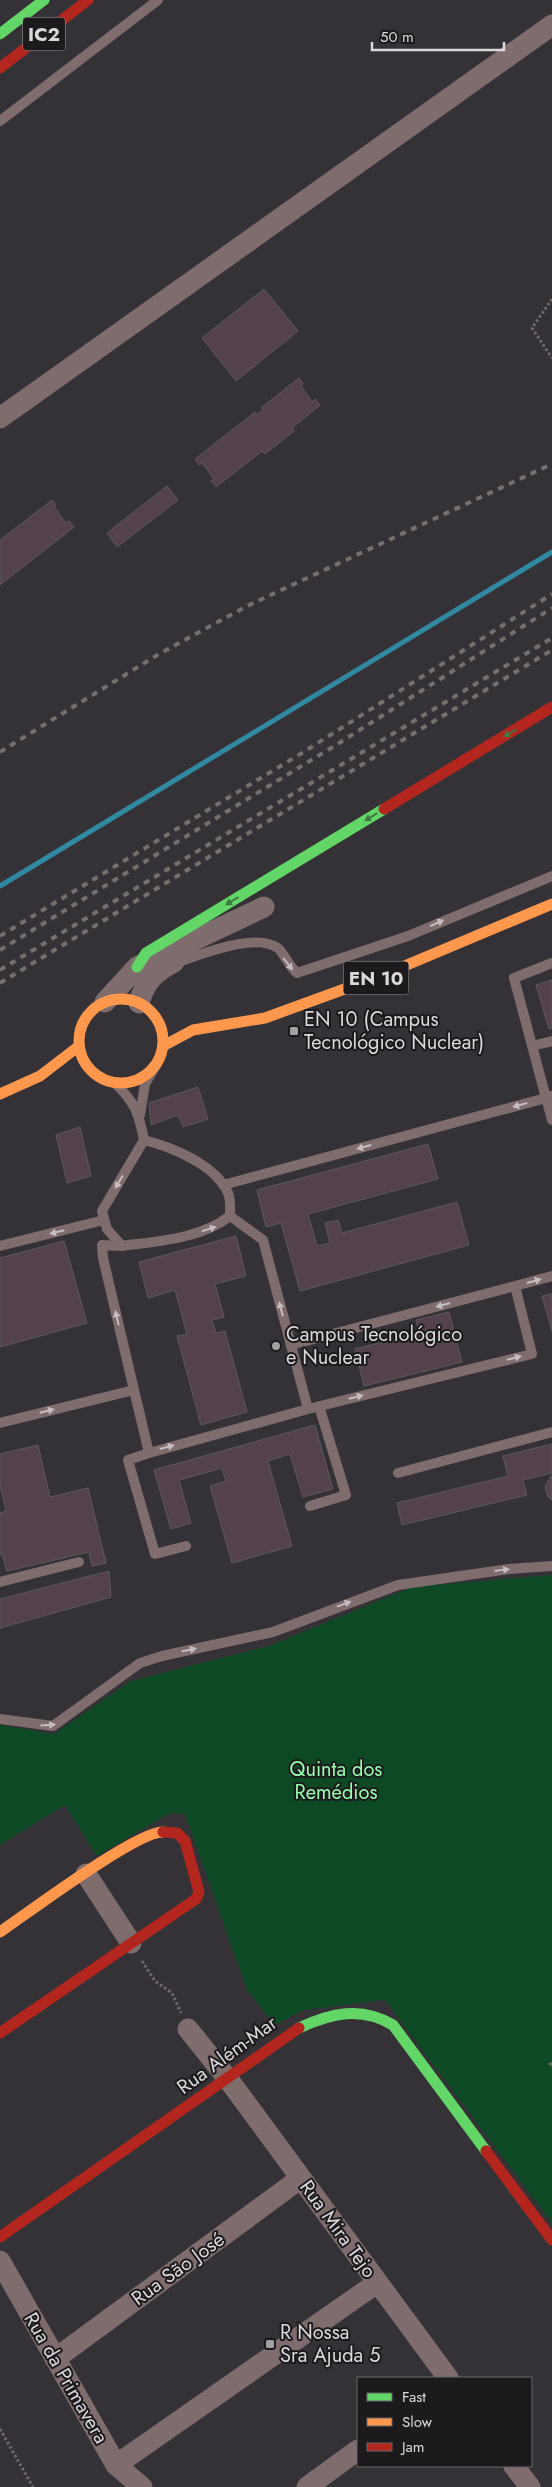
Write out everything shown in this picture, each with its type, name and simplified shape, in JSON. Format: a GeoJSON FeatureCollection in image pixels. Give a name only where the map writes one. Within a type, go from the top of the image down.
{"type":"FeatureCollection","features":[{"type":"Feature","properties":{"kind":"main road","name":"IC2"},"geometry":{"type":"LineString","coordinates":[[0,34],[44,0]]}},
{"type":"Feature","properties":{"kind":"main road","name":"IC2"},"geometry":{"type":"LineString","coordinates":[[0,68],[88,0]]}},
{"type":"Feature","properties":{"kind":"main road"},"geometry":{"type":"LineString","coordinates":[[137,967],[146,953],[552,708]]}},
{"type":"Feature","properties":{"kind":"main road","name":"EN 10"},"geometry":{"type":"LineString","coordinates":[[163,1046],[193,1030],[265,1018],[383,975],[552,904]]}},
{"type":"Feature","properties":{"kind":"main road"},"geometry":{"type":"LineString","coordinates":[[128,1000],[139,1003],[151,1011],[159,1022],[163,1046],[156,1065],[145,1076],[131,1083],[115,1083],[94,1073],[84,1061],[79,1046],[80,1032],[85,1020],[93,1010],[105,1002],[128,1000]]}},
{"type":"Feature","properties":{"kind":"main road","name":"EN 10"},"geometry":{"type":"LineString","coordinates":[[159,1022],[193,1030]]}},
{"type":"Feature","properties":{"kind":"main road"},"geometry":{"type":"LineString","coordinates":[[0,1094],[40,1076],[79,1046]]}},
{"type":"Feature","properties":{"kind":"main road"},"geometry":{"type":"LineString","coordinates":[[76,1074],[94,1073]]}},
{"type":"Feature","properties":{"kind":"main road"},"geometry":{"type":"LineString","coordinates":[[40,1076],[58,1075]]}},
{"type":"Feature","properties":{"kind":"main road"},"geometry":{"type":"LineString","coordinates":[[0,1932],[127,1846],[154,1832],[177,1833],[185,1841],[199,1892],[196,1899],[0,2033]]}},
{"type":"Feature","properties":{"kind":"main road","name":"Rua Além-Mar"},"geometry":{"type":"LineString","coordinates":[[0,2237],[228,2079],[284,2034],[330,2015],[364,2012],[380,2016],[393,2026],[552,2240]]}},
{"type":"Feature","properties":{"kind":"street"},"geometry":{"type":"LineString","coordinates":[[0,418],[552,25]]}},
{"type":"Feature","properties":{"kind":"street"},"geometry":{"type":"LineString","coordinates":[[105,1002],[137,967],[266,911],[152,975],[143,989],[139,1003]]}},
{"type":"Feature","properties":{"kind":"street"},"geometry":{"type":"LineString","coordinates":[[86,1874],[131,1943]]}},
{"type":"Feature","properties":{"kind":"street","name":"Rua Mira Tejo"},"geometry":{"type":"LineString","coordinates":[[188,2029],[228,2079],[447,2377]]}},
{"type":"Feature","properties":{"kind":"street","name":"Rua São José"},"geometry":{"type":"LineString","coordinates":[[55,2359],[301,2178]]}},
{"type":"Feature","properties":{"kind":"street","name":"Rua da Primavera"},"geometry":{"type":"LineString","coordinates":[[0,2262],[116,2465],[142,2487]]}},
{"type":"Feature","properties":{"kind":"street"},"geometry":{"type":"LineString","coordinates":[[116,2465],[378,2282]]}},
{"type":"Feature","properties":{"kind":"street"},"geometry":{"type":"LineString","coordinates":[[307,2487],[357,2451]]}},
{"type":"Feature","properties":{"kind":"street"},"geometry":{"type":"LineString","coordinates":[[515,2467],[530,2487]]}},
{"type":"Feature","properties":{"kind":"lane"},"geometry":{"type":"LineString","coordinates":[[0,121],[158,0]]}},
{"type":"Feature","properties":{"kind":"lane"},"geometry":{"type":"LineString","coordinates":[[165,966],[238,944],[262,942],[279,949],[287,964],[297,974],[408,936],[514,890],[552,876]]}},
{"type":"Feature","properties":{"kind":"lane"},"geometry":{"type":"LineString","coordinates":[[548,965],[514,978],[532,1046],[549,1097],[552,1120]]}},
{"type":"Feature","properties":{"kind":"lane"},"geometry":{"type":"LineString","coordinates":[[532,1046],[552,1041]]}},
{"type":"Feature","properties":{"kind":"lane"},"geometry":{"type":"LineString","coordinates":[[122,1246],[107,1229],[102,1211],[144,1140],[140,1115],[145,1084],[156,1065]]}},
{"type":"Feature","properties":{"kind":"lane"},"geometry":{"type":"LineString","coordinates":[[115,1083],[128,1096],[140,1115]]}},
{"type":"Feature","properties":{"kind":"lane"},"geometry":{"type":"LineString","coordinates":[[223,1185],[549,1097]]}},
{"type":"Feature","properties":{"kind":"lane"},"geometry":{"type":"LineString","coordinates":[[144,1140],[165,1145],[215,1172],[229,1194],[230,1216]]}},
{"type":"Feature","properties":{"kind":"lane"},"geometry":{"type":"LineString","coordinates":[[149,1453],[103,1258],[102,1245],[122,1246],[186,1236],[216,1227],[230,1216]]}},
{"type":"Feature","properties":{"kind":"lane"},"geometry":{"type":"LineString","coordinates":[[230,1216],[263,1240],[308,1409]]}},
{"type":"Feature","properties":{"kind":"lane"},"geometry":{"type":"LineString","coordinates":[[0,1246],[104,1220]]}},
{"type":"Feature","properties":{"kind":"lane"},"geometry":{"type":"LineString","coordinates":[[291,1345],[552,1276]]}},
{"type":"Feature","properties":{"kind":"lane"},"geometry":{"type":"LineString","coordinates":[[186,1546],[155,1554],[128,1460],[319,1406],[532,1354],[515,1286]]}},
{"type":"Feature","properties":{"kind":"lane"},"geometry":{"type":"LineString","coordinates":[[0,1423],[134,1390]]}},
{"type":"Feature","properties":{"kind":"lane"},"geometry":{"type":"LineString","coordinates":[[310,1506],[346,1495],[319,1406]]}},
{"type":"Feature","properties":{"kind":"lane"},"geometry":{"type":"LineString","coordinates":[[398,1473],[552,1432]]}},
{"type":"Feature","properties":{"kind":"lane"},"geometry":{"type":"LineString","coordinates":[[0,1582],[80,1562]]}},
{"type":"Feature","properties":{"kind":"lane"},"geometry":{"type":"LineString","coordinates":[[0,1719],[53,1726],[140,1664],[162,1656],[273,1632],[398,1585],[509,1569],[552,1566]]}},
{"type":"Feature","properties":{"kind":"path"},"geometry":{"type":"LineString","coordinates":[[552,299],[532,328],[552,358]]}},
{"type":"Feature","properties":{"kind":"path"},"geometry":{"type":"LineString","coordinates":[[131,1943],[155,1981],[172,1993],[188,2029]]}},
{"type":"Feature","properties":{"kind":"path"},"geometry":{"type":"LineString","coordinates":[[0,2429],[33,2487]]}},
{"type":"Feature","properties":{"kind":"green space","name":"Quinta dos Remédios"},"geometry":{"type":"Polygon","coordinates":[[[552,1575],[552,2223],[385,2000],[304,2010],[275,2025],[247,1990],[185,1814],[170,1813],[97,1856],[65,1805],[0,1845],[0,1725],[54,1734],[131,1681],[269,1646],[412,1587],[552,1575]]]}},
{"type":"Feature","properties":{"kind":"building"},"geometry":{"type":"Polygon","coordinates":[[[264,289],[298,331],[236,381],[202,338],[264,289]]]}},
{"type":"Feature","properties":{"kind":"building"},"geometry":{"type":"Polygon","coordinates":[[[299,378],[303,384],[301,386],[312,402],[315,399],[320,405],[292,428],[294,431],[265,454],[262,451],[216,487],[211,481],[214,479],[202,463],[199,465],[195,459],[255,412],[257,415],[263,410],[261,408],[299,378]]]}},
{"type":"Feature","properties":{"kind":"building"},"geometry":{"type":"Polygon","coordinates":[[[167,486],[178,500],[117,547],[107,533],[167,486]]]}},
{"type":"Feature","properties":{"kind":"building"},"geometry":{"type":"Polygon","coordinates":[[[52,500],[56,505],[54,507],[66,523],[69,521],[74,527],[0,585],[0,540],[52,500]]]}},
{"type":"Feature","properties":{"kind":"building"},"geometry":{"type":"Polygon","coordinates":[[[552,980],[552,1028],[549,1029],[536,985],[552,980]]]}},
{"type":"Feature","properties":{"kind":"building"},"geometry":{"type":"Polygon","coordinates":[[[198,1087],[208,1119],[183,1127],[178,1115],[151,1125],[149,1103],[198,1087]]]}},
{"type":"Feature","properties":{"kind":"building"},"geometry":{"type":"Polygon","coordinates":[[[80,1127],[91,1176],[67,1183],[56,1135],[80,1127]]]}},
{"type":"Feature","properties":{"kind":"building"},"geometry":{"type":"Polygon","coordinates":[[[428,1144],[438,1179],[308,1214],[317,1246],[330,1243],[325,1223],[338,1220],[342,1233],[457,1202],[469,1245],[300,1291],[281,1223],[266,1227],[257,1190],[428,1144]]]}},
{"type":"Feature","properties":{"kind":"building"},"geometry":{"type":"Polygon","coordinates":[[[236,1236],[246,1276],[215,1284],[224,1317],[212,1320],[216,1333],[225,1331],[247,1412],[201,1425],[177,1336],[187,1334],[175,1290],[148,1298],[139,1262],[236,1236]]]}},
{"type":"Feature","properties":{"kind":"building"},"geometry":{"type":"Polygon","coordinates":[[[64,1241],[87,1323],[0,1347],[0,1258],[64,1241]]]}},
{"type":"Feature","properties":{"kind":"building"},"geometry":{"type":"Polygon","coordinates":[[[552,1294],[552,1331],[542,1296],[552,1294]]]}},
{"type":"Feature","properties":{"kind":"building"},"geometry":{"type":"Polygon","coordinates":[[[449,1312],[462,1362],[364,1386],[355,1349],[419,1333],[416,1320],[449,1312]]]}},
{"type":"Feature","properties":{"kind":"building"},"geometry":{"type":"Polygon","coordinates":[[[315,1425],[333,1489],[303,1497],[290,1454],[268,1461],[292,1546],[232,1563],[210,1486],[226,1481],[222,1468],[179,1480],[191,1523],[171,1529],[154,1470],[315,1425]]]}},
{"type":"Feature","properties":{"kind":"building"},"geometry":{"type":"Polygon","coordinates":[[[552,1444],[552,1473],[523,1480],[527,1495],[402,1525],[397,1503],[508,1476],[503,1456],[552,1444]]]}},
{"type":"Feature","properties":{"kind":"building"},"geometry":{"type":"Polygon","coordinates":[[[38,1445],[50,1497],[88,1488],[106,1563],[92,1566],[89,1552],[7,1571],[2,1554],[0,1555],[0,1513],[6,1511],[0,1485],[0,1454],[38,1445]]]}},
{"type":"Feature","properties":{"kind":"building"},"geometry":{"type":"Polygon","coordinates":[[[552,1475],[552,1500],[548,1497],[545,1486],[552,1475]]]}},
{"type":"Feature","properties":{"kind":"building"},"geometry":{"type":"Polygon","coordinates":[[[109,1571],[111,1597],[0,1628],[0,1599],[109,1571]]]}},
{"type":"Feature","properties":{"kind":"waterway"},"geometry":{"type":"LineString","coordinates":[[0,886],[552,552]]}},
{"type":"Feature","properties":{"kind":"railway"},"geometry":{"type":"LineString","coordinates":[[0,752],[159,654],[247,606],[552,464]]}},
{"type":"Feature","properties":{"kind":"railway"},"geometry":{"type":"LineString","coordinates":[[0,936],[302,753],[552,594]]}},
{"type":"Feature","properties":{"kind":"railway"},"geometry":{"type":"LineString","coordinates":[[0,950],[336,745],[552,608]]}},
{"type":"Feature","properties":{"kind":"railway"},"geometry":{"type":"LineString","coordinates":[[0,970],[552,638]]}},
{"type":"Feature","properties":{"kind":"railway"},"geometry":{"type":"LineString","coordinates":[[0,983],[552,650]]}},
{"type":"Feature","properties":{"kind":"traffic: fast"},"geometry":{"type":"LineString","coordinates":[[0,34],[44,0]]}},
{"type":"Feature","properties":{"kind":"traffic: fast"},"geometry":{"type":"LineString","coordinates":[[137,967],[146,953],[384,809]]}},
{"type":"Feature","properties":{"kind":"traffic: fast"},"geometry":{"type":"LineString","coordinates":[[299,2028],[334,2015],[346,2014],[369,2015],[393,2025],[486,2151]]}},
{"type":"Feature","properties":{"kind":"traffic: slow"},"geometry":{"type":"LineString","coordinates":[[163,1046],[193,1030],[265,1018],[383,975],[552,904]]}},
{"type":"Feature","properties":{"kind":"traffic: slow"},"geometry":{"type":"LineString","coordinates":[[121,999],[137,1002],[151,1011],[160,1025],[163,1041],[160,1057],[151,1071],[137,1080],[121,1083],[105,1080],[91,1071],[82,1057],[79,1041],[82,1025],[91,1011],[105,1002],[121,999]]}},
{"type":"Feature","properties":{"kind":"traffic: slow"},"geometry":{"type":"LineString","coordinates":[[0,1094],[40,1076],[79,1046]]}},
{"type":"Feature","properties":{"kind":"traffic: slow"},"geometry":{"type":"LineString","coordinates":[[0,1932],[107,1858],[150,1835],[163,1832]]}},
{"type":"Feature","properties":{"kind":"traffic: jam"},"geometry":{"type":"LineString","coordinates":[[0,68],[88,0]]}},
{"type":"Feature","properties":{"kind":"traffic: jam"},"geometry":{"type":"LineString","coordinates":[[384,809],[552,707]]}},
{"type":"Feature","properties":{"kind":"traffic: jam"},"geometry":{"type":"LineString","coordinates":[[0,2033],[196,1899],[199,1892],[185,1841],[177,1833],[163,1832]]}},
{"type":"Feature","properties":{"kind":"traffic: jam"},"geometry":{"type":"LineString","coordinates":[[0,2237],[299,2028]]}},
{"type":"Feature","properties":{"kind":"traffic: jam"},"geometry":{"type":"LineString","coordinates":[[486,2151],[552,2240]]}},
{"type":"Feature","properties":{"kind":"place","name":"EN 10 (Campus Tecnológico Nuclear)"},"geometry":{"type":"Point","coordinates":[294,1031]}},
{"type":"Feature","properties":{"kind":"place","name":"Campus Tecnológico e Nuclear"},"geometry":{"type":"Point","coordinates":[276,1346]}},
{"type":"Feature","properties":{"kind":"place","name":"R Nossa Sra Ajuda 5"},"geometry":{"type":"Point","coordinates":[270,2344]}}]}
